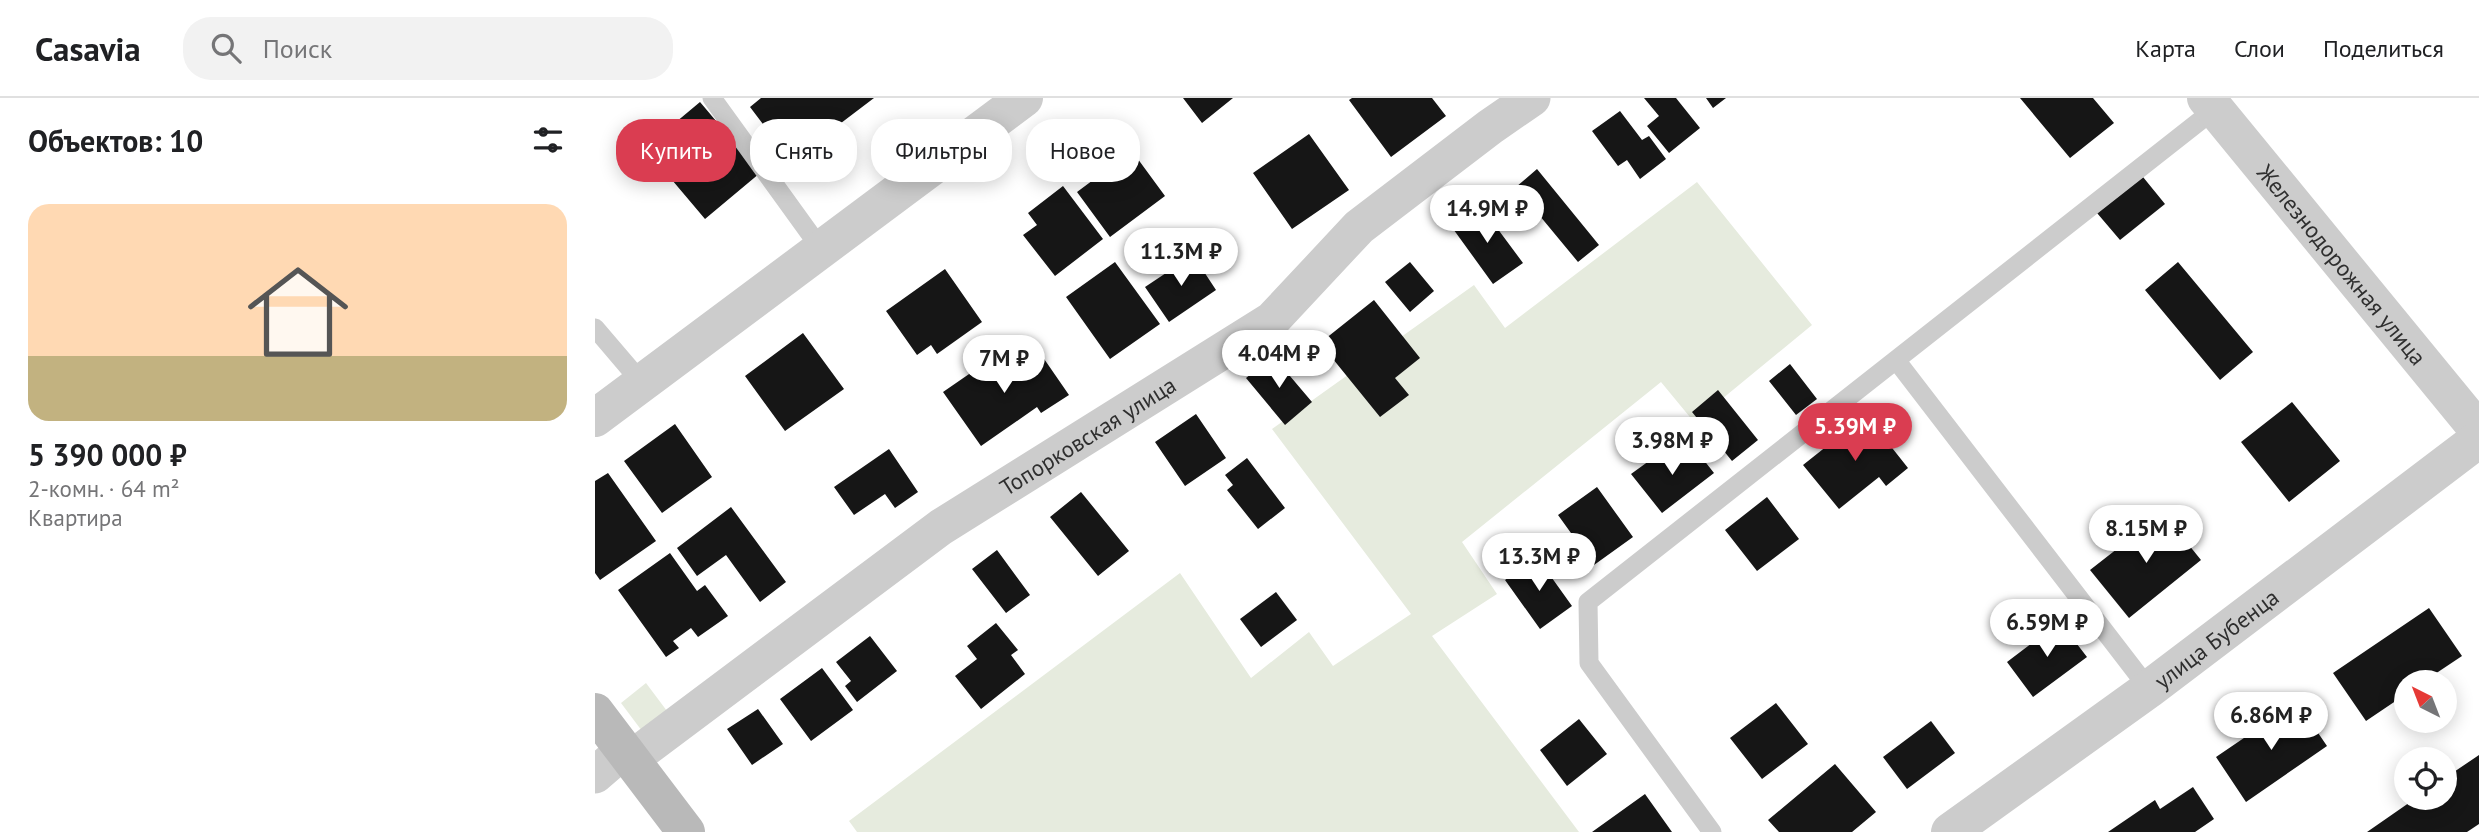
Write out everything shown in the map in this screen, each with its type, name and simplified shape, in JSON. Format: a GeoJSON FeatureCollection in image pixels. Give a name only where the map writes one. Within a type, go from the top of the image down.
{"type":"FeatureCollection","features":[{"type":"Feature","properties":{"kind":"main road"},"geometry":{"type":"LineString","coordinates":[[595,712],[686,832]]}},
{"type":"Feature","properties":{"kind":"street"},"geometry":{"type":"LineString","coordinates":[[595,418],[1024,98]]}},
{"type":"Feature","properties":{"kind":"street","name":"Топорковская улица"},"geometry":{"type":"LineString","coordinates":[[595,775],[941,527],[1272,320],[1359,227],[1532,98]]}},
{"type":"Feature","properties":{"kind":"street","name":"Железнодорожная улица"},"geometry":{"type":"LineString","coordinates":[[2210,104],[2479,431]]}},
{"type":"Feature","properties":{"kind":"street","name":"улица Бубенца"},"geometry":{"type":"LineString","coordinates":[[1950,832],[2149,690],[2479,439]]}},
{"type":"Feature","properties":{"kind":"lane"},"geometry":{"type":"LineString","coordinates":[[712,98],[821,249]]}},
{"type":"Feature","properties":{"kind":"lane"},"geometry":{"type":"LineString","coordinates":[[1712,832],[1589,663],[1588,602],[1896,360],[2210,104]]}},
{"type":"Feature","properties":{"kind":"lane"},"geometry":{"type":"LineString","coordinates":[[595,328],[642,383]]}},
{"type":"Feature","properties":{"kind":"lane"},"geometry":{"type":"LineString","coordinates":[[1896,360],[2149,690]]}},
{"type":"Feature","properties":{"kind":"shaded area"},"geometry":{"type":"Polygon","coordinates":[[[1697,182],[1812,325],[1694,422],[1661,382],[1462,542],[1497,594],[1432,636],[1579,832],[857,832],[849,821],[1180,573],[1251,678],[1309,632],[1333,666],[1411,614],[1272,429],[1474,285],[1505,328],[1697,182]]]}},
{"type":"Feature","properties":{"kind":"shaded area"},"geometry":{"type":"Polygon","coordinates":[[[646,683],[670,715],[645,735],[621,703],[646,683]]]}},
{"type":"Feature","properties":{"kind":"building"},"geometry":{"type":"Polygon","coordinates":[[[761,98],[874,98],[846,119],[759,119],[750,107],[761,98]]]}},
{"type":"Feature","properties":{"kind":"building"},"geometry":{"type":"Polygon","coordinates":[[[1183,98],[1233,98],[1202,123],[1183,98]]]}},
{"type":"Feature","properties":{"kind":"building"},"geometry":{"type":"Polygon","coordinates":[[[1432,98],[1446,116],[1391,157],[1349,100],[1432,98]]]}},
{"type":"Feature","properties":{"kind":"building"},"geometry":{"type":"Polygon","coordinates":[[[1644,98],[1676,98],[1700,128],[1669,153],[1647,126],[1659,116],[1644,98]]]}},
{"type":"Feature","properties":{"kind":"building"},"geometry":{"type":"Polygon","coordinates":[[[1706,98],[1726,98],[1713,108],[1706,98]]]}},
{"type":"Feature","properties":{"kind":"building"},"geometry":{"type":"Polygon","coordinates":[[[2020,98],[2093,98],[2114,123],[2070,158],[2020,98]]]}},
{"type":"Feature","properties":{"kind":"building"},"geometry":{"type":"Polygon","coordinates":[[[700,102],[714,119],[680,119],[700,102]]]}},
{"type":"Feature","properties":{"kind":"building"},"geometry":{"type":"Polygon","coordinates":[[[1620,111],[1642,140],[1649,136],[1666,159],[1640,179],[1627,160],[1618,166],[1592,131],[1620,111]]]}},
{"type":"Feature","properties":{"kind":"building"},"geometry":{"type":"Polygon","coordinates":[[[1309,134],[1349,190],[1292,229],[1253,173],[1309,134]]]}},
{"type":"Feature","properties":{"kind":"building"},"geometry":{"type":"Polygon","coordinates":[[[736,145],[750,161],[750,181],[705,219],[674,182],[736,182],[736,145]]]}},
{"type":"Feature","properties":{"kind":"building"},"geometry":{"type":"Polygon","coordinates":[[[1140,162],[1165,196],[1110,237],[1077,192],[1090,182],[1140,182],[1140,162]]]}},
{"type":"Feature","properties":{"kind":"building"},"geometry":{"type":"Polygon","coordinates":[[[1537,169],[1599,245],[1578,262],[1516,187],[1537,169]]]}},
{"type":"Feature","properties":{"kind":"building"},"geometry":{"type":"Polygon","coordinates":[[[2143,177],[2165,204],[2120,240],[2097,213],[2143,177]]]}},
{"type":"Feature","properties":{"kind":"building"},"geometry":{"type":"Polygon","coordinates":[[[1063,186],[1103,239],[1055,276],[1023,235],[1037,225],[1028,213],[1063,186]]]}},
{"type":"Feature","properties":{"kind":"building"},"geometry":{"type":"Polygon","coordinates":[[[1480,205],[1523,263],[1493,284],[1451,226],[1480,205]]]}},
{"type":"Feature","properties":{"kind":"building"},"geometry":{"type":"Polygon","coordinates":[[[1193,255],[1216,290],[1169,322],[1145,287],[1193,255]]]}},
{"type":"Feature","properties":{"kind":"building"},"geometry":{"type":"Polygon","coordinates":[[[1115,262],[1160,324],[1110,359],[1066,297],[1115,262]]]}},
{"type":"Feature","properties":{"kind":"building"},"geometry":{"type":"Polygon","coordinates":[[[1410,262],[1434,291],[1410,312],[1385,282],[1410,262]]]}},
{"type":"Feature","properties":{"kind":"building"},"geometry":{"type":"Polygon","coordinates":[[[2178,262],[2253,352],[2220,380],[2145,290],[2178,262]]]}},
{"type":"Feature","properties":{"kind":"building"},"geometry":{"type":"Polygon","coordinates":[[[945,269],[982,322],[937,354],[931,345],[917,355],[886,311],[945,269]]]}},
{"type":"Feature","properties":{"kind":"building"},"geometry":{"type":"Polygon","coordinates":[[[1374,300],[1420,358],[1395,378],[1409,395],[1380,417],[1320,343],[1374,300]]]}},
{"type":"Feature","properties":{"kind":"building"},"geometry":{"type":"Polygon","coordinates":[[[803,333],[844,389],[785,431],[745,376],[803,333]]]}},
{"type":"Feature","properties":{"kind":"building"},"geometry":{"type":"Polygon","coordinates":[[[1001,352],[1013,370],[1040,353],[1069,395],[1041,413],[1037,407],[981,446],[943,392],[1001,352]]]}},
{"type":"Feature","properties":{"kind":"building"},"geometry":{"type":"Polygon","coordinates":[[[1273,356],[1312,402],[1285,425],[1246,378],[1273,356]]]}},
{"type":"Feature","properties":{"kind":"building"},"geometry":{"type":"Polygon","coordinates":[[[1790,364],[1817,399],[1796,415],[1769,381],[1790,364]]]}},
{"type":"Feature","properties":{"kind":"building"},"geometry":{"type":"Polygon","coordinates":[[[1718,390],[1758,440],[1732,461],[1692,412],[1718,390]]]}},
{"type":"Feature","properties":{"kind":"building"},"geometry":{"type":"Polygon","coordinates":[[[2292,402],[2340,461],[2289,502],[2241,442],[2292,402]]]}},
{"type":"Feature","properties":{"kind":"building"},"geometry":{"type":"Polygon","coordinates":[[[1196,414],[1226,458],[1185,486],[1155,442],[1196,414]]]}},
{"type":"Feature","properties":{"kind":"building"},"geometry":{"type":"Polygon","coordinates":[[[1866,415],[1908,468],[1886,486],[1879,477],[1839,509],[1803,465],[1866,415]]]}},
{"type":"Feature","properties":{"kind":"building"},"geometry":{"type":"Polygon","coordinates":[[[675,424],[712,477],[662,513],[624,461],[675,424]]]}},
{"type":"Feature","properties":{"kind":"building"},"geometry":{"type":"Polygon","coordinates":[[[1692,445],[1714,473],[1662,513],[1631,474],[1660,453],[1668,464],[1692,445]]]}},
{"type":"Feature","properties":{"kind":"building"},"geometry":{"type":"Polygon","coordinates":[[[889,449],[918,492],[895,508],[885,494],[854,515],[834,487],[889,449]]]}},
{"type":"Feature","properties":{"kind":"building"},"geometry":{"type":"Polygon","coordinates":[[[1247,458],[1285,508],[1258,529],[1227,490],[1233,485],[1225,475],[1247,458]]]}},
{"type":"Feature","properties":{"kind":"building"},"geometry":{"type":"Polygon","coordinates":[[[608,473],[656,541],[600,580],[595,573],[595,481],[608,473]]]}},
{"type":"Feature","properties":{"kind":"building"},"geometry":{"type":"Polygon","coordinates":[[[1597,487],[1633,537],[1594,565],[1558,515],[1597,487]]]}},
{"type":"Feature","properties":{"kind":"building"},"geometry":{"type":"Polygon","coordinates":[[[1081,492],[1129,551],[1098,576],[1050,517],[1081,492]]]}},
{"type":"Feature","properties":{"kind":"building"},"geometry":{"type":"Polygon","coordinates":[[[1767,497],[1799,539],[1757,571],[1725,530],[1767,497]]]}},
{"type":"Feature","properties":{"kind":"building"},"geometry":{"type":"Polygon","coordinates":[[[731,507],[786,582],[760,602],[726,555],[697,576],[677,548],[731,507]]]}},
{"type":"Feature","properties":{"kind":"building"},"geometry":{"type":"Polygon","coordinates":[[[2163,513],[2201,560],[2129,618],[2090,570],[2163,513]]]}},
{"type":"Feature","properties":{"kind":"building"},"geometry":{"type":"Polygon","coordinates":[[[997,550],[1030,595],[1006,613],[972,569],[997,550]]]}},
{"type":"Feature","properties":{"kind":"building"},"geometry":{"type":"Polygon","coordinates":[[[670,553],[697,591],[705,585],[728,616],[698,637],[691,628],[673,641],[679,648],[666,657],[618,590],[670,553]]]}},
{"type":"Feature","properties":{"kind":"building"},"geometry":{"type":"Polygon","coordinates":[[[1537,557],[1572,606],[1540,629],[1505,580],[1537,557]]]}},
{"type":"Feature","properties":{"kind":"building"},"geometry":{"type":"Polygon","coordinates":[[[1276,592],[1297,620],[1261,647],[1240,619],[1276,592]]]}},
{"type":"Feature","properties":{"kind":"building"},"geometry":{"type":"Polygon","coordinates":[[[2429,608],[2462,656],[2441,670],[2394,670],[2394,702],[2366,721],[2333,673],[2429,608]]]}},
{"type":"Feature","properties":{"kind":"building"},"geometry":{"type":"Polygon","coordinates":[[[2060,622],[2087,657],[2033,697],[2007,662],[2060,622]]]}},
{"type":"Feature","properties":{"kind":"building"},"geometry":{"type":"Polygon","coordinates":[[[996,623],[1018,650],[1011,655],[1025,674],[981,709],[955,676],[977,659],[967,646],[996,623]]]}},
{"type":"Feature","properties":{"kind":"building"},"geometry":{"type":"Polygon","coordinates":[[[870,636],[897,671],[857,702],[845,686],[851,681],[836,662],[870,636]]]}},
{"type":"Feature","properties":{"kind":"building"},"geometry":{"type":"Polygon","coordinates":[[[822,668],[853,710],[811,741],[780,699],[822,668]]]}},
{"type":"Feature","properties":{"kind":"building"},"geometry":{"type":"Polygon","coordinates":[[[2297,702],[2327,746],[2246,802],[2216,757],[2297,702]]]}},
{"type":"Feature","properties":{"kind":"building"},"geometry":{"type":"Polygon","coordinates":[[[1776,703],[1808,744],[1762,779],[1730,738],[1776,703]]]}},
{"type":"Feature","properties":{"kind":"building"},"geometry":{"type":"Polygon","coordinates":[[[758,709],[783,744],[752,765],[727,729],[758,709]]]}},
{"type":"Feature","properties":{"kind":"building"},"geometry":{"type":"Polygon","coordinates":[[[1579,719],[1607,754],[1567,786],[1540,750],[1579,719]]]}},
{"type":"Feature","properties":{"kind":"building"},"geometry":{"type":"Polygon","coordinates":[[[1931,721],[1955,753],[1907,789],[1883,757],[1931,721]]]}},
{"type":"Feature","properties":{"kind":"building"},"geometry":{"type":"Polygon","coordinates":[[[2479,755],[2479,824],[2467,832],[2367,832],[2399,810],[2457,810],[2457,770],[2479,755]]]}},
{"type":"Feature","properties":{"kind":"building"},"geometry":{"type":"Polygon","coordinates":[[[1835,764],[1876,812],[1852,832],[1779,832],[1768,820],[1835,764]]]}},
{"type":"Feature","properties":{"kind":"building"},"geometry":{"type":"Polygon","coordinates":[[[2193,787],[2214,819],[2195,832],[2108,832],[2155,800],[2160,809],[2193,787]]]}},
{"type":"Feature","properties":{"kind":"building"},"geometry":{"type":"Polygon","coordinates":[[[1645,794],[1672,832],[1592,832],[1645,794]]]}}]}
